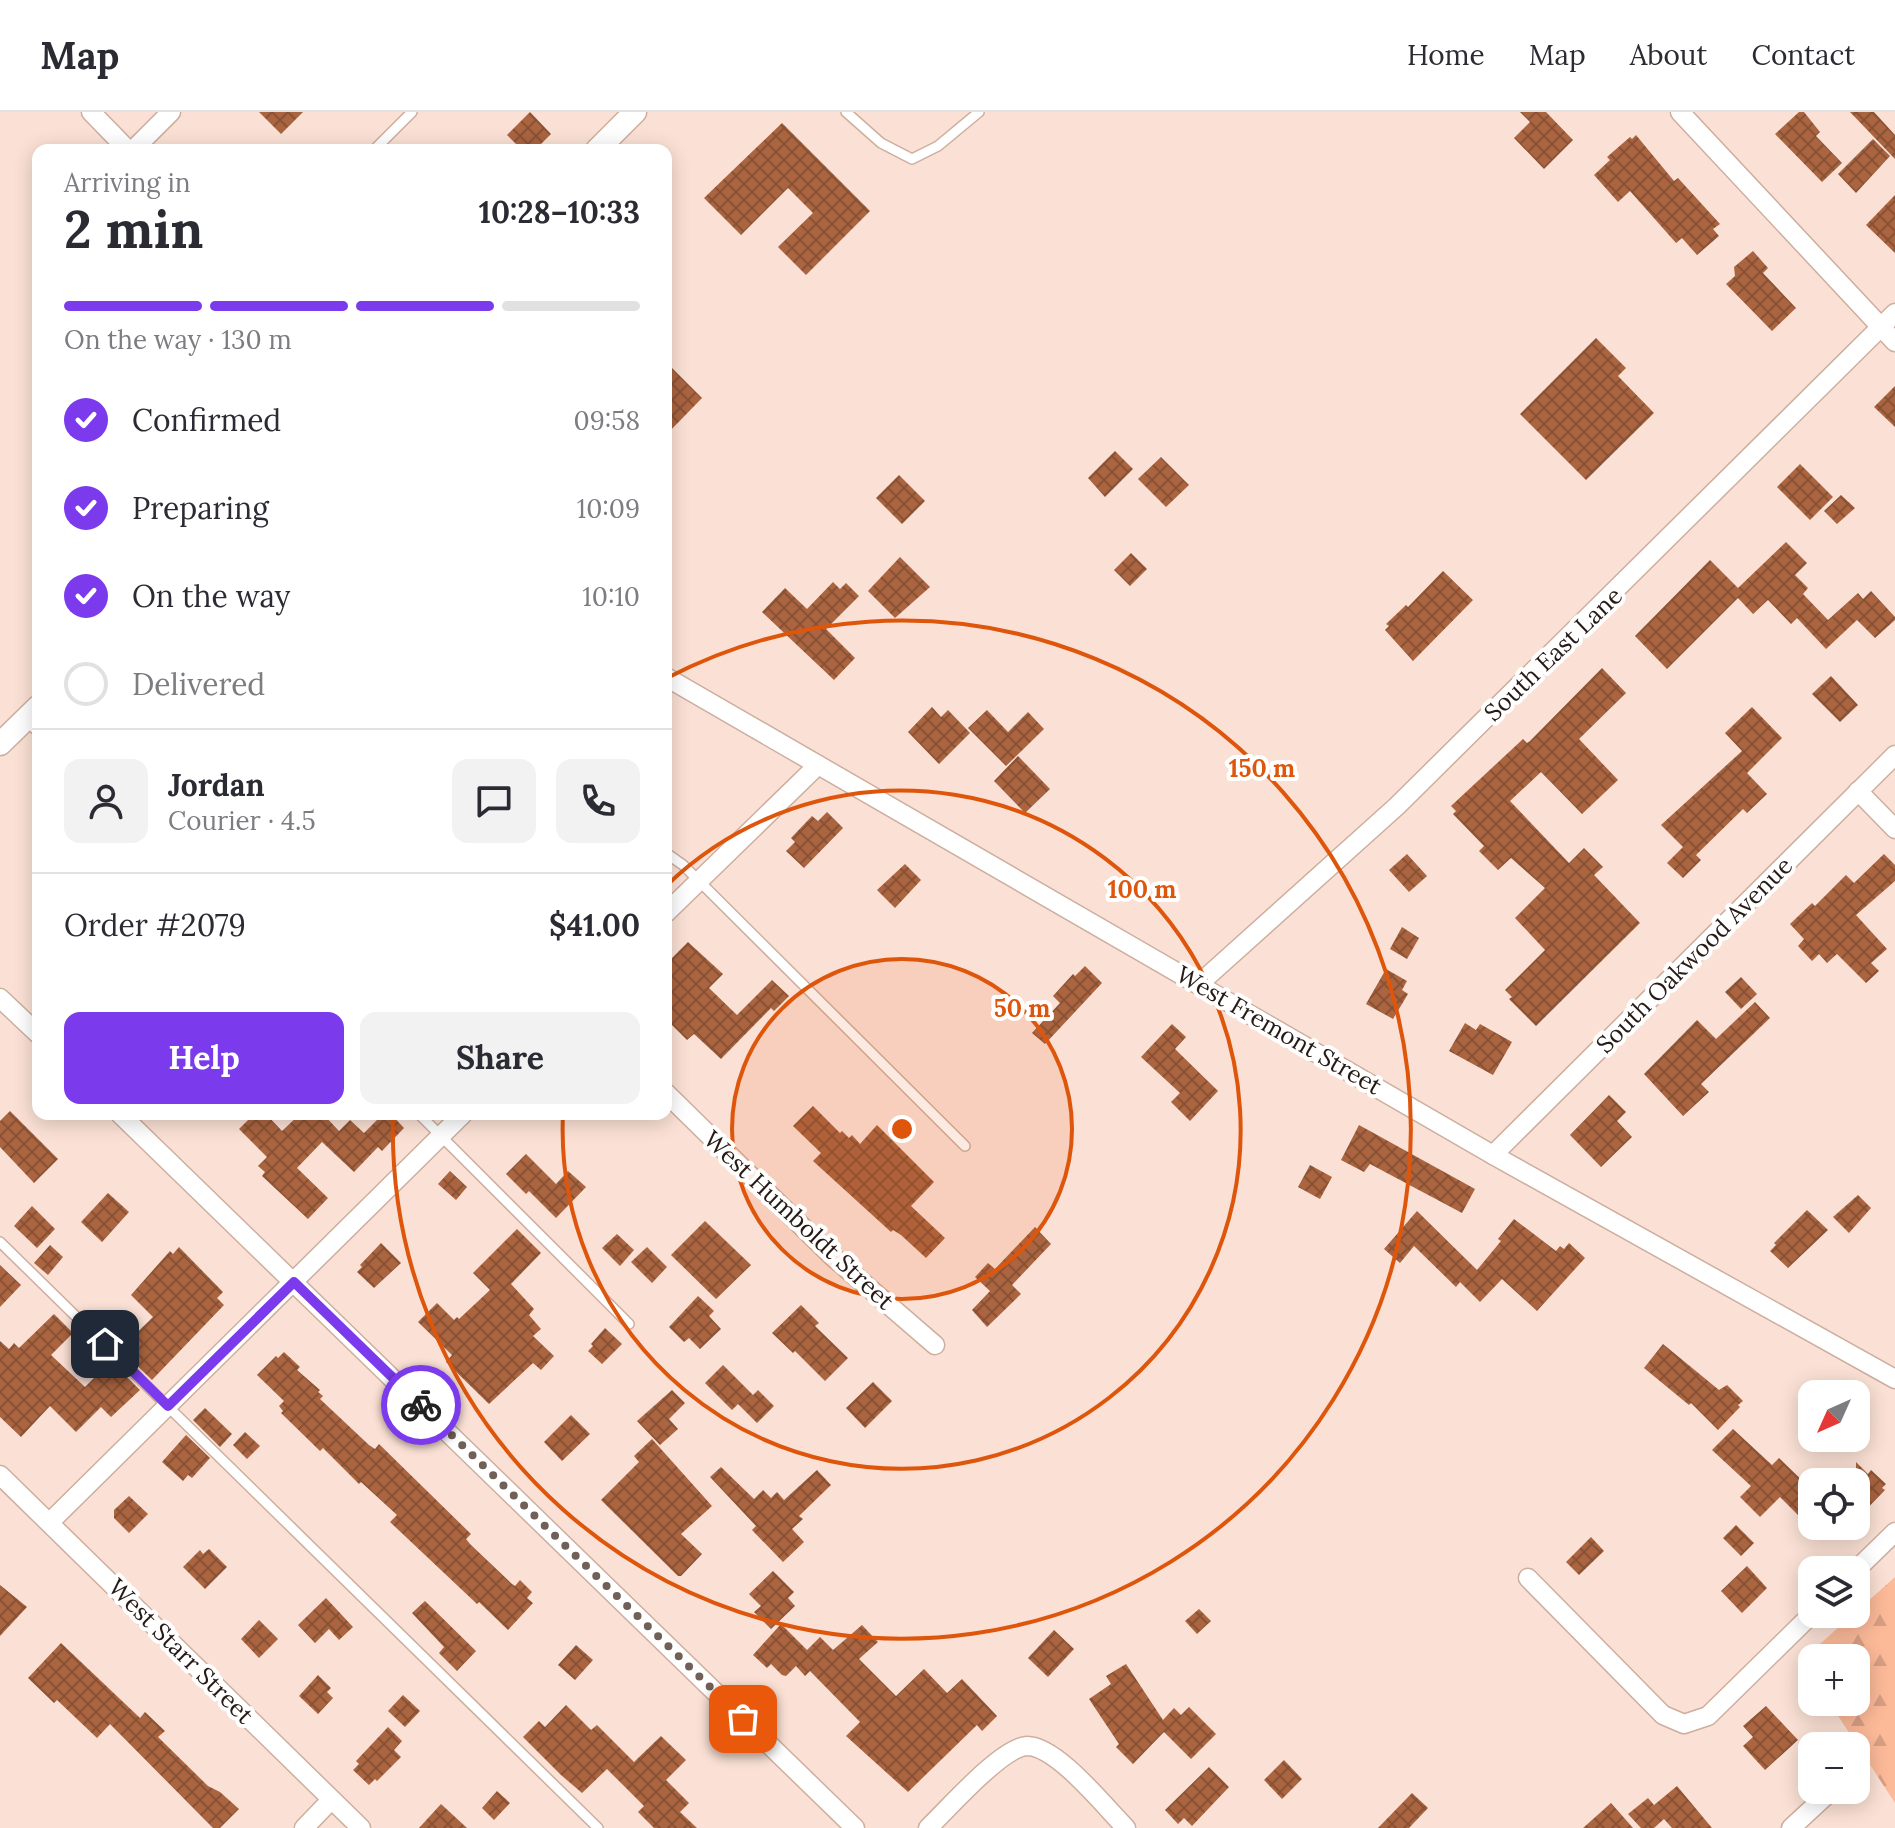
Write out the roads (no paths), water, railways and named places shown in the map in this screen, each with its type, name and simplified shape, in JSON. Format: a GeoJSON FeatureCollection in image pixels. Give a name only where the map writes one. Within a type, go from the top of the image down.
{"type":"FeatureCollection","features":[{"type":"Feature","properties":{"kind":"street"},"geometry":{"type":"LineString","coordinates":[[91,112],[124,144]]}},
{"type":"Feature","properties":{"kind":"street"},"geometry":{"type":"LineString","coordinates":[[136,144],[171,112]]}},
{"type":"Feature","properties":{"kind":"street"},"geometry":{"type":"LineString","coordinates":[[603,144],[635,112]]}},
{"type":"Feature","properties":{"kind":"street"},"geometry":{"type":"LineString","coordinates":[[1680,112],[1895,342]]}},
{"type":"Feature","properties":{"kind":"street","name":"South East Lane"},"geometry":{"type":"LineString","coordinates":[[1200,983],[1397,806],[1895,313]]}},
{"type":"Feature","properties":{"kind":"street","name":"West Fremont Street"},"geometry":{"type":"LineString","coordinates":[[672,680],[1493,1155],[1895,1379]]}},
{"type":"Feature","properties":{"kind":"street"},"geometry":{"type":"LineString","coordinates":[[0,744],[32,720]]}},
{"type":"Feature","properties":{"kind":"street","name":"South Oakwood Avenue"},"geometry":{"type":"LineString","coordinates":[[1493,1155],[1895,755]]}},
{"type":"Feature","properties":{"kind":"street"},"geometry":{"type":"LineString","coordinates":[[672,907],[818,765]]}},
{"type":"Feature","properties":{"kind":"street"},"geometry":{"type":"LineString","coordinates":[[1858,791],[1895,829]]}},
{"type":"Feature","properties":{"kind":"street"},"geometry":{"type":"LineString","coordinates":[[0,998],[32,1028]]}},
{"type":"Feature","properties":{"kind":"street","name":"West Humboldt Street"},"geometry":{"type":"LineString","coordinates":[[672,1099],[832,1256],[935,1345]]}},
{"type":"Feature","properties":{"kind":"street"},"geometry":{"type":"LineString","coordinates":[[126,1120],[855,1828]]}},
{"type":"Feature","properties":{"kind":"street"},"geometry":{"type":"LineString","coordinates":[[50,1522],[457,1120]]}},
{"type":"Feature","properties":{"kind":"street","name":"West Starr Street"},"geometry":{"type":"LineString","coordinates":[[0,1475],[361,1828]]}},
{"type":"Feature","properties":{"kind":"street"},"geometry":{"type":"LineString","coordinates":[[1870,1556],[1895,1532]]}},
{"type":"Feature","properties":{"kind":"street"},"geometry":{"type":"LineString","coordinates":[[1528,1578],[1663,1715],[1684,1724],[1708,1716],[1798,1628]]}},
{"type":"Feature","properties":{"kind":"street"},"geometry":{"type":"LineString","coordinates":[[928,1828],[996,1762],[1016,1749],[1028,1746],[1044,1751],[1061,1762],[1126,1828]]}},
{"type":"Feature","properties":{"kind":"street"},"geometry":{"type":"LineString","coordinates":[[304,1828],[331,1800]]}},
{"type":"Feature","properties":{"kind":"street"},"geometry":{"type":"LineString","coordinates":[[1791,1828],[1817,1804]]}},
{"type":"Feature","properties":{"kind":"lane"},"geometry":{"type":"LineString","coordinates":[[380,144],[412,112]]}},
{"type":"Feature","properties":{"kind":"lane"},"geometry":{"type":"LineString","coordinates":[[846,112],[881,143],[912,159],[938,146],[979,112]]}},
{"type":"Feature","properties":{"kind":"lane"},"geometry":{"type":"LineString","coordinates":[[672,858],[699,881],[965,1146]]}},
{"type":"Feature","properties":{"kind":"lane"},"geometry":{"type":"LineString","coordinates":[[425,1120],[629,1324]]}},
{"type":"Feature","properties":{"kind":"lane"},"geometry":{"type":"LineString","coordinates":[[0,1242],[598,1828]]}}]}
